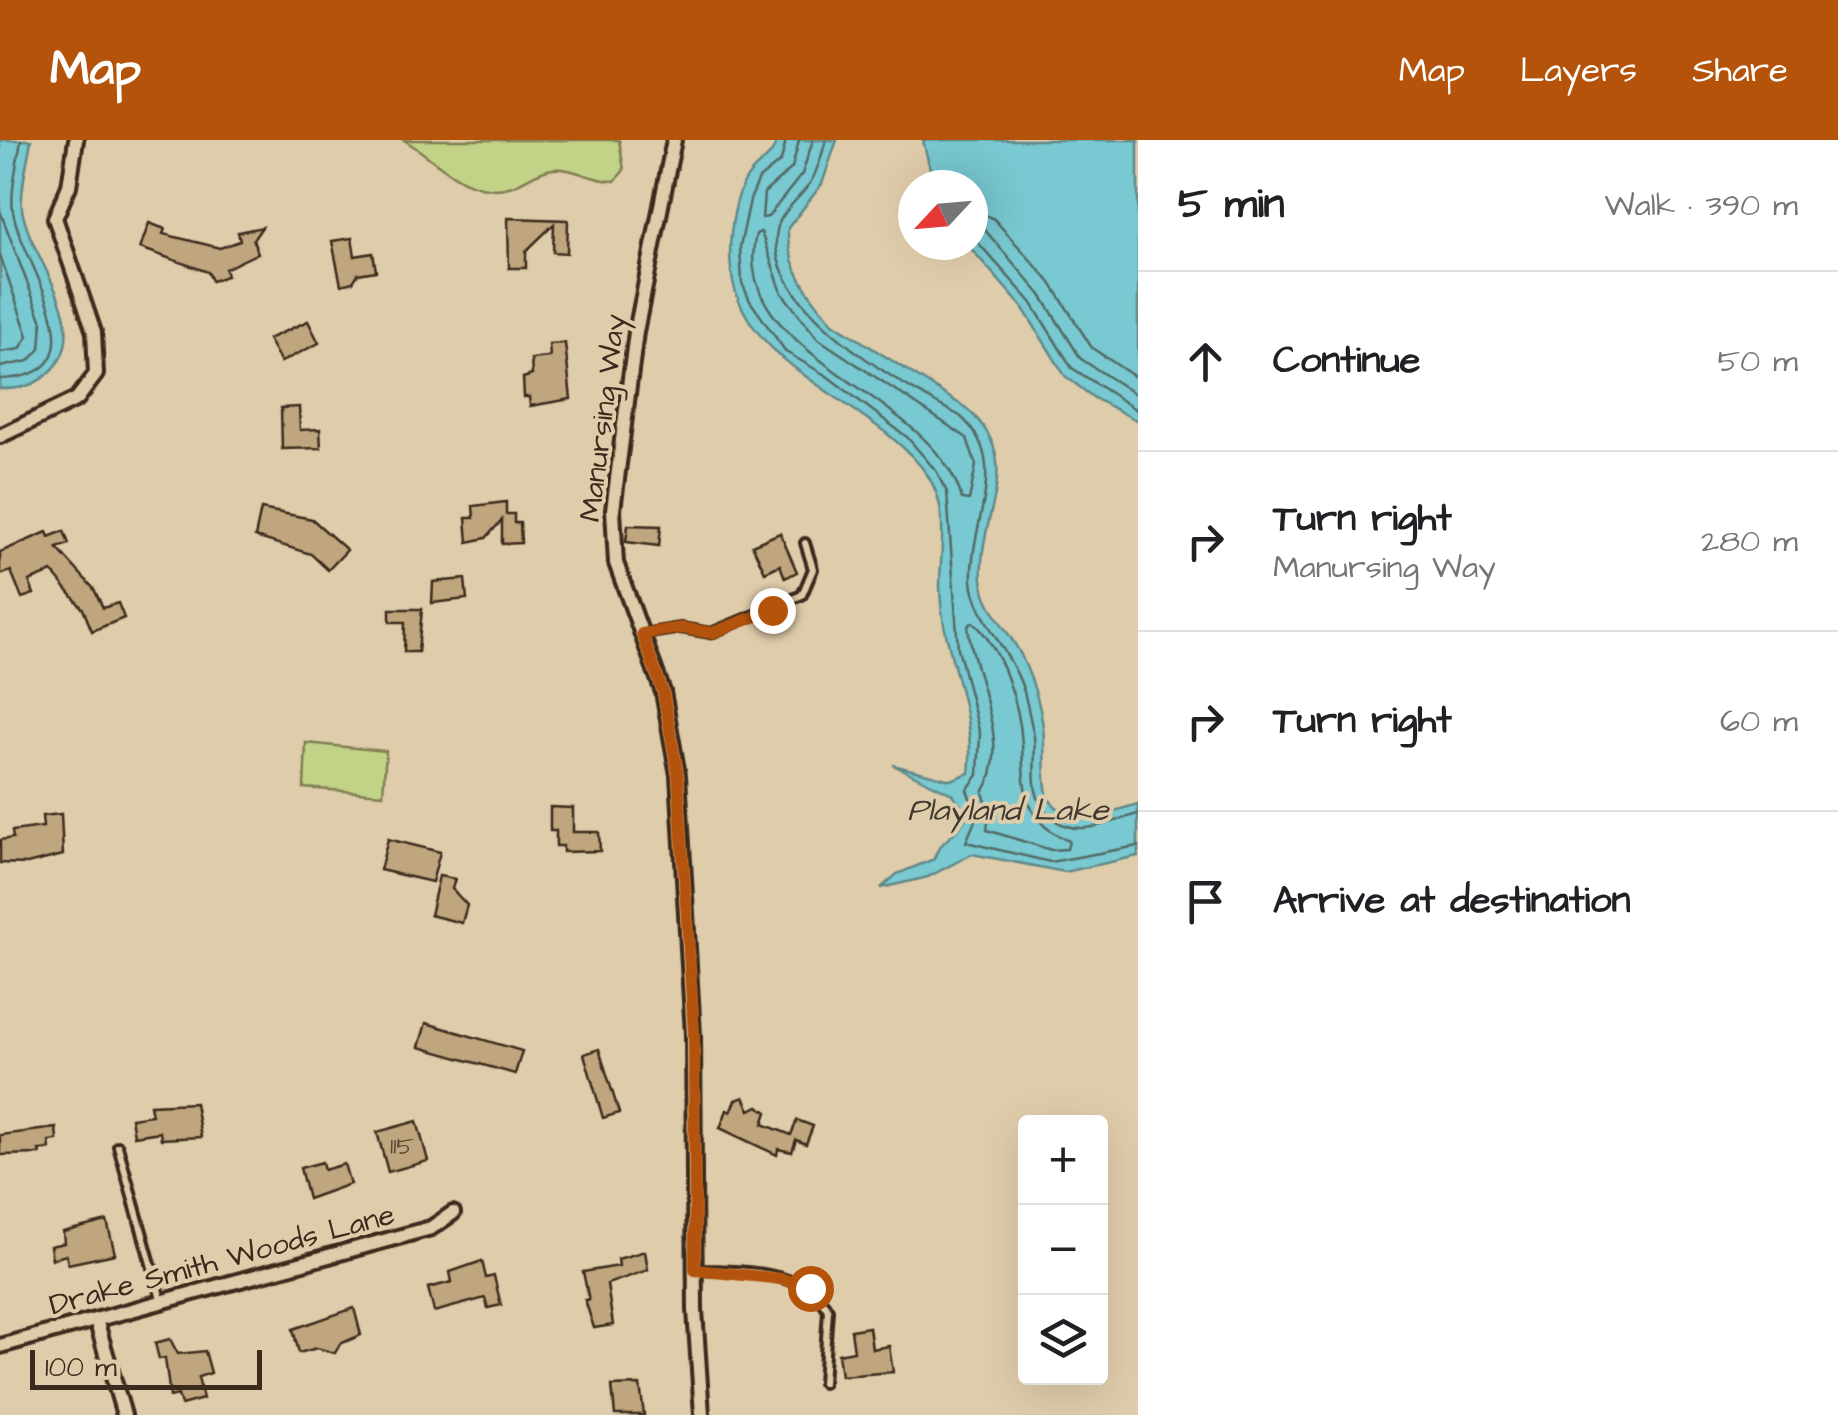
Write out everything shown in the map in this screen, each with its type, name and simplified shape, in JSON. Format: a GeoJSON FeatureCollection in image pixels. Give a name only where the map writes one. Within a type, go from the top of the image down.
{"type":"FeatureCollection","features":[{"type":"Feature","properties":{"kind":"street"},"geometry":{"type":"LineString","coordinates":[[0,436],[77,399],[96,374],[94,332],[55,218],[69,186],[76,140]]}},
{"type":"Feature","properties":{"kind":"street","name":"Manursing Way"},"geometry":{"type":"LineString","coordinates":[[674,140],[636,332],[613,510],[616,563],[663,692],[678,775],[694,1035],[695,1270],[702,1415]]}},
{"type":"Feature","properties":{"kind":"street","name":"Drake Smith Woods Lane"},"geometry":{"type":"LineString","coordinates":[[0,1344],[97,1322],[431,1228],[453,1213]]}},
{"type":"Feature","properties":{"kind":"street"},"geometry":{"type":"LineString","coordinates":[[97,1322],[124,1415]]}},
{"type":"Feature","properties":{"kind":"lane"},"geometry":{"type":"LineString","coordinates":[[642,634],[681,628],[712,633],[802,594],[814,569],[805,544]]}},
{"type":"Feature","properties":{"kind":"lane"},"geometry":{"type":"LineString","coordinates":[[118,1146],[162,1304]]}},
{"type":"Feature","properties":{"kind":"lane"},"geometry":{"type":"LineString","coordinates":[[695,1270],[782,1279],[810,1288],[828,1310],[823,1383]]}},
{"type":"Feature","properties":{"kind":"green space"},"geometry":{"type":"Polygon","coordinates":[[[404,140],[619,140],[624,170],[615,181],[553,169],[494,189],[453,175],[404,140]]]}},
{"type":"Feature","properties":{"kind":"green space"},"geometry":{"type":"Polygon","coordinates":[[[306,743],[386,751],[383,794],[304,788],[306,743]]]}},
{"type":"Feature","properties":{"kind":"water"},"geometry":{"type":"Polygon","coordinates":[[[0,140],[31,140],[22,209],[64,314],[66,335],[62,355],[49,373],[26,386],[0,389],[0,140]]]}},
{"type":"Feature","properties":{"kind":"water","name":"Playland Lake"},"geometry":{"type":"Polygon","coordinates":[[[777,140],[837,140],[822,184],[788,228],[795,268],[816,302],[833,323],[966,408],[985,428],[997,469],[982,556],[982,580],[987,599],[1021,655],[1034,687],[1044,733],[1048,798],[1058,808],[1078,817],[1138,804],[1138,856],[1065,872],[972,854],[928,877],[881,888],[897,874],[934,859],[967,814],[952,794],[893,765],[951,780],[969,773],[968,726],[942,611],[941,516],[935,489],[906,450],[785,360],[759,334],[740,304],[730,258],[736,206],[744,183],[777,140]]]}},
{"type":"Feature","properties":{"kind":"water"},"geometry":{"type":"Polygon","coordinates":[[[923,140],[1138,140],[1138,421],[1094,398],[1065,376],[1023,308],[981,260],[988,260],[988,170],[930,170],[923,140]]]}},
{"type":"Feature","properties":{"kind":"building"},"geometry":{"type":"Polygon","coordinates":[[[508,218],[568,220],[567,253],[553,252],[554,224],[526,251],[526,268],[509,268],[508,218]]]}},
{"type":"Feature","properties":{"kind":"building"},"geometry":{"type":"Polygon","coordinates":[[[149,223],[165,229],[163,234],[220,248],[240,241],[238,232],[262,227],[253,240],[258,253],[225,269],[227,276],[212,281],[208,272],[140,248],[149,223]]]}},
{"type":"Feature","properties":{"kind":"building"},"geometry":{"type":"Polygon","coordinates":[[[352,238],[355,256],[373,253],[376,271],[358,274],[353,282],[341,285],[332,241],[352,238]]]}},
{"type":"Feature","properties":{"kind":"building"},"geometry":{"type":"Polygon","coordinates":[[[308,321],[319,343],[281,362],[268,339],[308,321]]]}},
{"type":"Feature","properties":{"kind":"building"},"geometry":{"type":"Polygon","coordinates":[[[565,343],[571,399],[530,406],[529,397],[524,397],[523,378],[532,375],[531,359],[550,357],[549,344],[565,343]]]}},
{"type":"Feature","properties":{"kind":"building"},"geometry":{"type":"Polygon","coordinates":[[[299,407],[300,430],[320,429],[321,448],[282,449],[281,408],[299,407]]]}},
{"type":"Feature","properties":{"kind":"building"},"geometry":{"type":"Polygon","coordinates":[[[506,502],[506,514],[514,514],[514,523],[520,523],[521,543],[502,544],[502,520],[486,538],[468,542],[466,518],[474,518],[473,506],[506,502]]]}},
{"type":"Feature","properties":{"kind":"building"},"geometry":{"type":"Polygon","coordinates":[[[261,509],[312,519],[347,550],[328,570],[311,554],[255,537],[261,509]]]}},
{"type":"Feature","properties":{"kind":"building"},"geometry":{"type":"Polygon","coordinates":[[[628,525],[661,526],[659,546],[626,542],[628,525]]]}},
{"type":"Feature","properties":{"kind":"building"},"geometry":{"type":"Polygon","coordinates":[[[64,531],[69,544],[57,548],[94,589],[103,608],[118,603],[124,618],[92,631],[83,609],[52,572],[29,581],[34,594],[22,598],[11,571],[0,575],[0,552],[47,532],[49,537],[64,531]]]}},
{"type":"Feature","properties":{"kind":"building"},"geometry":{"type":"Polygon","coordinates":[[[780,533],[797,572],[785,578],[780,565],[765,572],[752,545],[780,533]]]}},
{"type":"Feature","properties":{"kind":"building"},"geometry":{"type":"Polygon","coordinates":[[[465,579],[467,599],[432,603],[433,582],[465,579]]]}},
{"type":"Feature","properties":{"kind":"building"},"geometry":{"type":"Polygon","coordinates":[[[390,609],[422,609],[418,652],[404,652],[405,622],[390,622],[390,609]]]}},
{"type":"Feature","properties":{"kind":"building"},"geometry":{"type":"Polygon","coordinates":[[[550,807],[573,808],[573,832],[599,832],[600,851],[563,852],[563,846],[556,846],[556,831],[550,831],[550,807]]]}},
{"type":"Feature","properties":{"kind":"building"},"geometry":{"type":"Polygon","coordinates":[[[61,814],[63,855],[27,864],[0,863],[0,840],[13,838],[12,831],[43,827],[42,816],[61,814]]]}},
{"type":"Feature","properties":{"kind":"building"},"geometry":{"type":"Polygon","coordinates":[[[388,839],[440,852],[432,882],[380,870],[388,839]]]}},
{"type":"Feature","properties":{"kind":"building"},"geometry":{"type":"Polygon","coordinates":[[[439,876],[455,879],[452,889],[467,905],[462,923],[430,915],[439,876]]]}},
{"type":"Feature","properties":{"kind":"building"},"geometry":{"type":"Polygon","coordinates":[[[426,1023],[522,1051],[515,1074],[419,1047],[426,1023]]]}},
{"type":"Feature","properties":{"kind":"building"},"geometry":{"type":"Polygon","coordinates":[[[599,1049],[619,1113],[603,1118],[584,1054],[599,1049]]]}},
{"type":"Feature","properties":{"kind":"building"},"geometry":{"type":"Polygon","coordinates":[[[744,1097],[750,1110],[758,1106],[767,1112],[763,1124],[791,1135],[797,1120],[813,1126],[806,1144],[796,1140],[792,1152],[778,1149],[777,1155],[720,1128],[727,1110],[731,1112],[736,1100],[744,1097]]]}},
{"type":"Feature","properties":{"kind":"building"},"geometry":{"type":"Polygon","coordinates":[[[195,1103],[201,1137],[161,1139],[160,1132],[134,1136],[131,1118],[152,1115],[150,1105],[195,1103]]]}},
{"type":"Feature","properties":{"kind":"building"},"geometry":{"type":"Polygon","coordinates":[[[417,1121],[428,1161],[388,1172],[377,1132],[417,1121]]]}},
{"type":"Feature","properties":{"kind":"building"},"geometry":{"type":"Polygon","coordinates":[[[56,1128],[57,1140],[49,1141],[50,1149],[39,1150],[40,1154],[0,1155],[0,1135],[56,1128]]]}},
{"type":"Feature","properties":{"kind":"building"},"geometry":{"type":"Polygon","coordinates":[[[322,1162],[324,1170],[344,1164],[350,1184],[308,1199],[300,1168],[322,1162]]]}},
{"type":"Feature","properties":{"kind":"building"},"geometry":{"type":"Polygon","coordinates":[[[107,1221],[115,1254],[68,1264],[66,1255],[52,1259],[50,1246],[64,1243],[63,1232],[107,1221]]]}},
{"type":"Feature","properties":{"kind":"building"},"geometry":{"type":"Polygon","coordinates":[[[645,1251],[648,1270],[607,1284],[613,1325],[594,1328],[585,1300],[589,1300],[583,1272],[619,1266],[618,1259],[645,1251]]]}},
{"type":"Feature","properties":{"kind":"building"},"geometry":{"type":"Polygon","coordinates":[[[482,1261],[486,1278],[494,1276],[501,1305],[488,1308],[485,1298],[434,1312],[428,1288],[452,1282],[450,1272],[482,1261]]]}},
{"type":"Feature","properties":{"kind":"building"},"geometry":{"type":"Polygon","coordinates":[[[354,1308],[361,1335],[340,1344],[335,1353],[317,1348],[299,1353],[293,1329],[354,1308]]]}},
{"type":"Feature","properties":{"kind":"building"},"geometry":{"type":"Polygon","coordinates":[[[869,1327],[872,1349],[889,1346],[893,1372],[841,1376],[838,1354],[854,1351],[851,1330],[869,1327]]]}},
{"type":"Feature","properties":{"kind":"building"},"geometry":{"type":"Polygon","coordinates":[[[170,1339],[178,1354],[205,1351],[211,1373],[198,1377],[203,1399],[181,1405],[178,1395],[170,1397],[165,1358],[159,1359],[155,1343],[170,1339]]]}},
{"type":"Feature","properties":{"kind":"building"},"geometry":{"type":"Polygon","coordinates":[[[640,1385],[644,1415],[615,1415],[612,1386],[640,1385]]]}},
{"type":"Feature","properties":{"kind":"route"},"geometry":{"type":"LineString","coordinates":[[772,610],[712,633],[681,628],[642,634],[663,692],[678,775],[688,991],[694,1035],[695,1270],[782,1279],[810,1288]]}}]}
